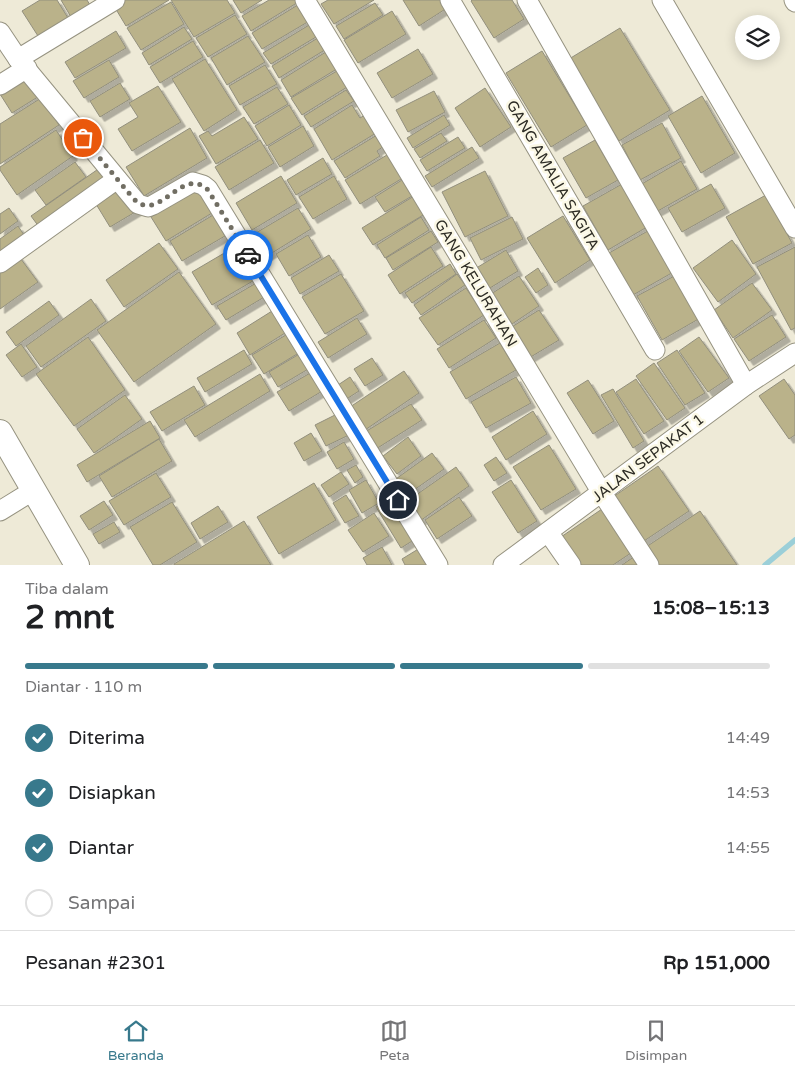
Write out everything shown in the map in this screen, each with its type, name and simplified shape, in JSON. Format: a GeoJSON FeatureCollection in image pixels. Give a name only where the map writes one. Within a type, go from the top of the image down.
{"type":"FeatureCollection","features":[{"type":"Feature","properties":{"kind":"main road"},"geometry":{"type":"LineString","coordinates":[[0,432],[76,565]]}},
{"type":"Feature","properties":{"kind":"street"},"geometry":{"type":"LineString","coordinates":[[0,85],[96,5],[115,0]]}},
{"type":"Feature","properties":{"kind":"street","name":"GANG KELURAHAN"},"geometry":{"type":"LineString","coordinates":[[305,0],[602,493],[649,565]]}},
{"type":"Feature","properties":{"kind":"street","name":"GANG AMALIA SAGITA"},"geometry":{"type":"LineString","coordinates":[[450,0],[655,350]]}},
{"type":"Feature","properties":{"kind":"street"},"geometry":{"type":"LineString","coordinates":[[527,0],[746,386]]}},
{"type":"Feature","properties":{"kind":"street"},"geometry":{"type":"LineString","coordinates":[[662,0],[795,228]]}},
{"type":"Feature","properties":{"kind":"street"},"geometry":{"type":"LineString","coordinates":[[0,32],[23,64],[138,204],[148,207],[193,182],[203,185],[208,190],[438,565]]}},
{"type":"Feature","properties":{"kind":"street"},"geometry":{"type":"LineString","coordinates":[[0,262],[117,179]]}},
{"type":"Feature","properties":{"kind":"street","name":"JALAN SEPAKAT 1"},"geometry":{"type":"LineString","coordinates":[[502,565],[746,386],[795,353]]}},
{"type":"Feature","properties":{"kind":"street"},"geometry":{"type":"LineString","coordinates":[[0,511],[34,490]]}},
{"type":"Feature","properties":{"kind":"street"},"geometry":{"type":"LineString","coordinates":[[548,532],[571,565]]}},
{"type":"Feature","properties":{"kind":"building"},"geometry":{"type":"Polygon","coordinates":[[[40,0],[57,0],[68,18],[38,36],[22,11],[40,0]]]}},
{"type":"Feature","properties":{"kind":"building"},"geometry":{"type":"Polygon","coordinates":[[[61,0],[87,0],[90,5],[71,17],[61,0]]]}},
{"type":"Feature","properties":{"kind":"building"},"geometry":{"type":"Polygon","coordinates":[[[123,0],[169,0],[126,26],[114,6],[123,0]]]}},
{"type":"Feature","properties":{"kind":"building"},"geometry":{"type":"Polygon","coordinates":[[[171,0],[227,0],[235,13],[194,37],[171,0]]]}},
{"type":"Feature","properties":{"kind":"building"},"geometry":{"type":"Polygon","coordinates":[[[233,0],[262,0],[241,13],[233,0]]]}},
{"type":"Feature","properties":{"kind":"building"},"geometry":{"type":"Polygon","coordinates":[[[269,0],[300,1],[251,31],[242,16],[269,0]]]}},
{"type":"Feature","properties":{"kind":"building"},"geometry":{"type":"Polygon","coordinates":[[[328,0],[374,0],[334,24],[321,4],[328,0]]]}},
{"type":"Feature","properties":{"kind":"building"},"geometry":{"type":"Polygon","coordinates":[[[403,0],[442,0],[447,8],[419,26],[403,0]]]}},
{"type":"Feature","properties":{"kind":"building"},"geometry":{"type":"Polygon","coordinates":[[[472,0],[512,0],[524,19],[494,38],[472,0]]]}},
{"type":"Feature","properties":{"kind":"building"},"geometry":{"type":"Polygon","coordinates":[[[171,2],[184,24],[141,50],[127,28],[171,2]]]}},
{"type":"Feature","properties":{"kind":"building"},"geometry":{"type":"Polygon","coordinates":[[[301,3],[311,20],[262,49],[252,33],[301,3]]]}},
{"type":"Feature","properties":{"kind":"building"},"geometry":{"type":"Polygon","coordinates":[[[375,3],[383,15],[344,39],[336,26],[375,3]]]}},
{"type":"Feature","properties":{"kind":"building"},"geometry":{"type":"Polygon","coordinates":[[[392,11],[406,34],[358,63],[344,40],[392,11]]]}},
{"type":"Feature","properties":{"kind":"building"},"geometry":{"type":"Polygon","coordinates":[[[235,15],[247,34],[208,57],[196,38],[235,15]]]}},
{"type":"Feature","properties":{"kind":"building"},"geometry":{"type":"Polygon","coordinates":[[[314,22],[321,34],[271,64],[263,53],[314,22]]]}},
{"type":"Feature","properties":{"kind":"building"},"geometry":{"type":"Polygon","coordinates":[[[184,27],[192,39],[149,65],[142,53],[184,27]]]}},
{"type":"Feature","properties":{"kind":"building"},"geometry":{"type":"Polygon","coordinates":[[[620,28],[670,110],[619,141],[569,59],[620,28]]]}},
{"type":"Feature","properties":{"kind":"building"},"geometry":{"type":"Polygon","coordinates":[[[116,31],[126,48],[75,78],[65,62],[116,31]]]}},
{"type":"Feature","properties":{"kind":"building"},"geometry":{"type":"Polygon","coordinates":[[[248,36],[265,62],[227,85],[211,58],[248,36]]]}},
{"type":"Feature","properties":{"kind":"building"},"geometry":{"type":"Polygon","coordinates":[[[321,36],[328,48],[279,78],[272,66],[321,36]]]}},
{"type":"Feature","properties":{"kind":"building"},"geometry":{"type":"Polygon","coordinates":[[[193,41],[203,57],[160,83],[150,67],[193,41]]]}},
{"type":"Feature","properties":{"kind":"building"},"geometry":{"type":"Polygon","coordinates":[[[418,49],[433,74],[392,98],[377,73],[418,49]]]}},
{"type":"Feature","properties":{"kind":"building"},"geometry":{"type":"Polygon","coordinates":[[[329,50],[340,67],[291,97],[281,80],[329,50]]]}},
{"type":"Feature","properties":{"kind":"building"},"geometry":{"type":"Polygon","coordinates":[[[542,51],[587,125],[551,147],[506,73],[542,51]]]}},
{"type":"Feature","properties":{"kind":"building"},"geometry":{"type":"Polygon","coordinates":[[[205,59],[237,110],[204,131],[172,79],[205,59]]]}},
{"type":"Feature","properties":{"kind":"building"},"geometry":{"type":"Polygon","coordinates":[[[109,60],[119,77],[84,98],[73,81],[109,60]]]}},
{"type":"Feature","properties":{"kind":"building"},"geometry":{"type":"Polygon","coordinates":[[[265,65],[277,84],[240,105],[229,86],[265,65]]]}},
{"type":"Feature","properties":{"kind":"building"},"geometry":{"type":"Polygon","coordinates":[[[342,68],[352,84],[302,115],[291,98],[342,68]]]}},
{"type":"Feature","properties":{"kind":"building"},"geometry":{"type":"Polygon","coordinates":[[[28,75],[41,95],[12,113],[0,94],[28,75]]]}},
{"type":"Feature","properties":{"kind":"building"},"geometry":{"type":"Polygon","coordinates":[[[120,83],[130,99],[100,117],[90,101],[120,83]]]}},
{"type":"Feature","properties":{"kind":"building"},"geometry":{"type":"Polygon","coordinates":[[[158,86],[181,122],[132,151],[118,129],[138,117],[129,103],[158,86]]]}},
{"type":"Feature","properties":{"kind":"building"},"geometry":{"type":"Polygon","coordinates":[[[277,87],[288,104],[254,124],[243,107],[277,87]]]}},
{"type":"Feature","properties":{"kind":"building"},"geometry":{"type":"Polygon","coordinates":[[[485,88],[511,127],[480,147],[455,108],[485,88]]]}},
{"type":"Feature","properties":{"kind":"building"},"geometry":{"type":"Polygon","coordinates":[[[346,90],[354,101],[311,127],[304,116],[346,90]]]}},
{"type":"Feature","properties":{"kind":"building"},"geometry":{"type":"Polygon","coordinates":[[[434,91],[445,112],[408,132],[396,110],[434,91]]]}},
{"type":"Feature","properties":{"kind":"building"},"geometry":{"type":"Polygon","coordinates":[[[702,96],[735,153],[701,173],[668,116],[702,96]]]}},
{"type":"Feature","properties":{"kind":"building"},"geometry":{"type":"Polygon","coordinates":[[[41,98],[59,125],[0,164],[0,124],[41,98]]]}},
{"type":"Feature","properties":{"kind":"building"},"geometry":{"type":"Polygon","coordinates":[[[289,105],[301,125],[267,146],[255,126],[289,105]]]}},
{"type":"Feature","properties":{"kind":"building"},"geometry":{"type":"Polygon","coordinates":[[[352,105],[360,118],[370,112],[381,130],[332,160],[314,129],[352,105]]]}},
{"type":"Feature","properties":{"kind":"building"},"geometry":{"type":"Polygon","coordinates":[[[444,115],[450,125],[413,148],[407,138],[444,115]]]}},
{"type":"Feature","properties":{"kind":"building"},"geometry":{"type":"Polygon","coordinates":[[[244,117],[258,139],[216,164],[199,136],[208,131],[212,136],[244,117]]]}},
{"type":"Feature","properties":{"kind":"building"},"geometry":{"type":"Polygon","coordinates":[[[662,123],[681,158],[640,180],[622,145],[662,123]]]}},
{"type":"Feature","properties":{"kind":"building"},"geometry":{"type":"Polygon","coordinates":[[[303,126],[314,146],[280,167],[268,147],[303,126]]]}},
{"type":"Feature","properties":{"kind":"building"},"geometry":{"type":"Polygon","coordinates":[[[190,128],[207,158],[144,196],[126,167],[190,128]]]}},
{"type":"Feature","properties":{"kind":"building"},"geometry":{"type":"Polygon","coordinates":[[[56,130],[73,156],[17,195],[0,170],[0,167],[56,130]]]}},
{"type":"Feature","properties":{"kind":"building"},"geometry":{"type":"Polygon","coordinates":[[[441,133],[447,141],[420,158],[414,149],[441,133]]]}},
{"type":"Feature","properties":{"kind":"building"},"geometry":{"type":"Polygon","coordinates":[[[377,135],[384,146],[377,151],[380,156],[345,178],[334,161],[377,135]]]}},
{"type":"Feature","properties":{"kind":"building"},"geometry":{"type":"Polygon","coordinates":[[[458,137],[465,148],[427,171],[420,160],[458,137]]]}},
{"type":"Feature","properties":{"kind":"building"},"geometry":{"type":"Polygon","coordinates":[[[260,140],[274,163],[229,190],[215,167],[260,140]]]}},
{"type":"Feature","properties":{"kind":"building"},"geometry":{"type":"Polygon","coordinates":[[[595,140],[618,180],[586,198],[563,158],[595,140]]]}},
{"type":"Feature","properties":{"kind":"building"},"geometry":{"type":"Polygon","coordinates":[[[472,147],[479,158],[432,187],[425,176],[472,147]]]}},
{"type":"Feature","properties":{"kind":"building"},"geometry":{"type":"Polygon","coordinates":[[[392,152],[406,176],[360,204],[345,180],[392,152]]]}},
{"type":"Feature","properties":{"kind":"building"},"geometry":{"type":"Polygon","coordinates":[[[323,158],[332,174],[296,195],[287,180],[323,158]]]}},
{"type":"Feature","properties":{"kind":"building"},"geometry":{"type":"Polygon","coordinates":[[[681,161],[697,189],[656,212],[640,185],[681,161]]]}},
{"type":"Feature","properties":{"kind":"building"},"geometry":{"type":"Polygon","coordinates":[[[75,162],[86,177],[46,205],[35,190],[75,162]]]}},
{"type":"Feature","properties":{"kind":"building"},"geometry":{"type":"Polygon","coordinates":[[[104,165],[114,180],[42,231],[31,216],[104,165]]]}},
{"type":"Feature","properties":{"kind":"building"},"geometry":{"type":"Polygon","coordinates":[[[485,171],[508,216],[465,237],[442,192],[485,171]]]}},
{"type":"Feature","properties":{"kind":"building"},"geometry":{"type":"Polygon","coordinates":[[[281,176],[297,203],[252,230],[236,203],[281,176]]]}},
{"type":"Feature","properties":{"kind":"building"},"geometry":{"type":"Polygon","coordinates":[[[334,176],[347,199],[313,219],[299,197],[334,176]]]}},
{"type":"Feature","properties":{"kind":"building"},"geometry":{"type":"Polygon","coordinates":[[[402,180],[412,196],[385,212],[375,197],[402,180]]]}},
{"type":"Feature","properties":{"kind":"building"},"geometry":{"type":"Polygon","coordinates":[[[622,184],[647,227],[608,250],[583,206],[622,184]]]}},
{"type":"Feature","properties":{"kind":"building"},"geometry":{"type":"Polygon","coordinates":[[[711,184],[725,208],[682,232],[668,208],[711,184]]]}},
{"type":"Feature","properties":{"kind":"building"},"geometry":{"type":"Polygon","coordinates":[[[123,188],[137,211],[110,227],[96,204],[123,188]]]}},
{"type":"Feature","properties":{"kind":"building"},"geometry":{"type":"Polygon","coordinates":[[[198,189],[212,213],[166,241],[151,217],[198,189]]]}},
{"type":"Feature","properties":{"kind":"building"},"geometry":{"type":"Polygon","coordinates":[[[766,195],[792,243],[753,264],[726,217],[766,195]]]}},
{"type":"Feature","properties":{"kind":"building"},"geometry":{"type":"Polygon","coordinates":[[[414,196],[425,214],[373,245],[362,228],[414,196]]]}},
{"type":"Feature","properties":{"kind":"building"},"geometry":{"type":"Polygon","coordinates":[[[9,208],[18,221],[0,234],[0,214],[9,208]]]}},
{"type":"Feature","properties":{"kind":"building"},"geometry":{"type":"Polygon","coordinates":[[[298,208],[311,229],[267,256],[254,234],[298,208]]]}},
{"type":"Feature","properties":{"kind":"building"},"geometry":{"type":"Polygon","coordinates":[[[213,215],[225,236],[182,261],[170,241],[213,215]]]}},
{"type":"Feature","properties":{"kind":"building"},"geometry":{"type":"Polygon","coordinates":[[[563,216],[590,260],[555,283],[527,238],[563,216]]]}},
{"type":"Feature","properties":{"kind":"building"},"geometry":{"type":"Polygon","coordinates":[[[421,217],[429,230],[385,258],[377,245],[421,217]]]}},
{"type":"Feature","properties":{"kind":"building"},"geometry":{"type":"Polygon","coordinates":[[[512,217],[523,239],[481,260],[470,238],[512,217]]]}},
{"type":"Feature","properties":{"kind":"building"},"geometry":{"type":"Polygon","coordinates":[[[18,226],[28,241],[0,262],[0,239],[18,226]]]}},
{"type":"Feature","properties":{"kind":"building"},"geometry":{"type":"Polygon","coordinates":[[[653,228],[677,270],[633,295],[609,253],[653,228]]]}},
{"type":"Feature","properties":{"kind":"building"},"geometry":{"type":"Polygon","coordinates":[[[431,231],[438,242],[393,270],[386,258],[431,231]]]}},
{"type":"Feature","properties":{"kind":"building"},"geometry":{"type":"Polygon","coordinates":[[[308,235],[321,257],[289,276],[276,254],[308,235]]]}},
{"type":"Feature","properties":{"kind":"building"},"geometry":{"type":"Polygon","coordinates":[[[732,240],[756,274],[718,302],[693,268],[732,240]]]}},
{"type":"Feature","properties":{"kind":"building"},"geometry":{"type":"Polygon","coordinates":[[[159,243],[178,269],[124,307],[106,280],[159,243]]]}},
{"type":"Feature","properties":{"kind":"building"},"geometry":{"type":"Polygon","coordinates":[[[238,245],[258,278],[212,305],[192,272],[238,245]]]}},
{"type":"Feature","properties":{"kind":"building"},"geometry":{"type":"Polygon","coordinates":[[[431,247],[443,266],[400,294],[388,275],[431,247]]]}},
{"type":"Feature","properties":{"kind":"building"},"geometry":{"type":"Polygon","coordinates":[[[795,247],[795,328],[791,330],[757,267],[795,247]]]}},
{"type":"Feature","properties":{"kind":"building"},"geometry":{"type":"Polygon","coordinates":[[[506,250],[518,271],[485,291],[473,270],[506,250]]]}},
{"type":"Feature","properties":{"kind":"building"},"geometry":{"type":"Polygon","coordinates":[[[18,255],[38,282],[0,309],[0,268],[18,255]]]}},
{"type":"Feature","properties":{"kind":"building"},"geometry":{"type":"Polygon","coordinates":[[[329,255],[339,271],[300,294],[291,278],[329,255]]]}},
{"type":"Feature","properties":{"kind":"building"},"geometry":{"type":"Polygon","coordinates":[[[450,264],[456,274],[412,303],[405,293],[450,264]]]}},
{"type":"Feature","properties":{"kind":"building"},"geometry":{"type":"Polygon","coordinates":[[[538,268],[548,285],[536,293],[525,277],[538,268]]]}},
{"type":"Feature","properties":{"kind":"building"},"geometry":{"type":"Polygon","coordinates":[[[179,272],[216,324],[134,382],[97,330],[179,272]]]}},
{"type":"Feature","properties":{"kind":"building"},"geometry":{"type":"Polygon","coordinates":[[[341,274],[364,311],[325,334],[302,297],[341,274]]]}},
{"type":"Feature","properties":{"kind":"building"},"geometry":{"type":"Polygon","coordinates":[[[457,274],[465,285],[421,315],[414,305],[457,274]]]}},
{"type":"Feature","properties":{"kind":"building"},"geometry":{"type":"Polygon","coordinates":[[[678,274],[702,317],[662,340],[637,296],[678,274]]]}},
{"type":"Feature","properties":{"kind":"building"},"geometry":{"type":"Polygon","coordinates":[[[519,276],[539,306],[512,324],[491,294],[519,276]]]}},
{"type":"Feature","properties":{"kind":"building"},"geometry":{"type":"Polygon","coordinates":[[[263,279],[271,293],[226,320],[217,306],[263,279]]]}},
{"type":"Feature","properties":{"kind":"building"},"geometry":{"type":"Polygon","coordinates":[[[752,283],[772,310],[733,338],[714,310],[752,283]]]}},
{"type":"Feature","properties":{"kind":"building"},"geometry":{"type":"Polygon","coordinates":[[[466,288],[484,315],[438,345],[419,318],[466,288]]]}},
{"type":"Feature","properties":{"kind":"building"},"geometry":{"type":"Polygon","coordinates":[[[91,299],[106,321],[41,367],[26,346],[91,299]]]}},
{"type":"Feature","properties":{"kind":"building"},"geometry":{"type":"Polygon","coordinates":[[[49,301],[59,315],[16,346],[6,332],[49,301]]]}},
{"type":"Feature","properties":{"kind":"building"},"geometry":{"type":"Polygon","coordinates":[[[280,306],[293,328],[250,355],[237,333],[280,306]]]}},
{"type":"Feature","properties":{"kind":"building"},"geometry":{"type":"Polygon","coordinates":[[[539,310],[559,340],[529,358],[510,328],[539,310]]]}},
{"type":"Feature","properties":{"kind":"building"},"geometry":{"type":"Polygon","coordinates":[[[772,315],[786,337],[749,361],[734,339],[772,315]]]}},
{"type":"Feature","properties":{"kind":"building"},"geometry":{"type":"Polygon","coordinates":[[[357,318],[367,334],[328,358],[318,342],[357,318]]]}},
{"type":"Feature","properties":{"kind":"building"},"geometry":{"type":"Polygon","coordinates":[[[484,320],[496,338],[449,368],[437,349],[484,320]]]}},
{"type":"Feature","properties":{"kind":"building"},"geometry":{"type":"Polygon","coordinates":[[[291,332],[302,351],[264,374],[252,355],[291,332]]]}},
{"type":"Feature","properties":{"kind":"building"},"geometry":{"type":"Polygon","coordinates":[[[88,337],[125,390],[74,426],[36,374],[88,337]]]}},
{"type":"Feature","properties":{"kind":"building"},"geometry":{"type":"Polygon","coordinates":[[[699,337],[729,378],[708,392],[679,351],[699,337]]]}},
{"type":"Feature","properties":{"kind":"building"},"geometry":{"type":"Polygon","coordinates":[[[500,343],[516,370],[466,399],[450,372],[500,343]]]}},
{"type":"Feature","properties":{"kind":"building"},"geometry":{"type":"Polygon","coordinates":[[[21,344],[37,367],[22,377],[6,355],[21,344]]]}},
{"type":"Feature","properties":{"kind":"building"},"geometry":{"type":"Polygon","coordinates":[[[244,350],[252,364],[205,392],[197,378],[244,350]]]}},
{"type":"Feature","properties":{"kind":"building"},"geometry":{"type":"Polygon","coordinates":[[[677,350],[705,393],[685,405],[657,363],[677,350]]]}},
{"type":"Feature","properties":{"kind":"building"},"geometry":{"type":"Polygon","coordinates":[[[301,353],[310,368],[278,387],[269,372],[301,353]]]}},
{"type":"Feature","properties":{"kind":"building"},"geometry":{"type":"Polygon","coordinates":[[[372,358],[383,375],[365,386],[354,369],[372,358]]]}},
{"type":"Feature","properties":{"kind":"building"},"geometry":{"type":"Polygon","coordinates":[[[654,363],[685,408],[667,420],[636,376],[654,363]]]}},
{"type":"Feature","properties":{"kind":"building"},"geometry":{"type":"Polygon","coordinates":[[[404,371],[419,393],[365,430],[350,407],[404,371]]]}},
{"type":"Feature","properties":{"kind":"building"},"geometry":{"type":"Polygon","coordinates":[[[312,372],[324,390],[289,411],[277,392],[312,372]]]}},
{"type":"Feature","properties":{"kind":"building"},"geometry":{"type":"Polygon","coordinates":[[[260,374],[270,391],[195,437],[184,420],[260,374]]]}},
{"type":"Feature","properties":{"kind":"building"},"geometry":{"type":"Polygon","coordinates":[[[350,377],[359,391],[345,400],[335,387],[350,377]]]}},
{"type":"Feature","properties":{"kind":"building"},"geometry":{"type":"Polygon","coordinates":[[[516,377],[531,403],[486,428],[471,402],[516,377]]]}},
{"type":"Feature","properties":{"kind":"building"},"geometry":{"type":"Polygon","coordinates":[[[636,379],[664,421],[644,434],[616,392],[636,379]]]}},
{"type":"Feature","properties":{"kind":"building"},"geometry":{"type":"Polygon","coordinates":[[[784,379],[795,395],[795,435],[789,439],[759,396],[784,379]]]}},
{"type":"Feature","properties":{"kind":"building"},"geometry":{"type":"Polygon","coordinates":[[[588,380],[614,421],[593,434],[567,393],[588,380]]]}},
{"type":"Feature","properties":{"kind":"building"},"geometry":{"type":"Polygon","coordinates":[[[194,386],[205,405],[162,431],[150,412],[194,386]]]}},
{"type":"Feature","properties":{"kind":"building"},"geometry":{"type":"Polygon","coordinates":[[[613,389],[644,441],[633,448],[601,395],[613,389]]]}},
{"type":"Feature","properties":{"kind":"building"},"geometry":{"type":"Polygon","coordinates":[[[125,395],[142,419],[94,453],[77,429],[125,395]]]}},
{"type":"Feature","properties":{"kind":"building"},"geometry":{"type":"Polygon","coordinates":[[[411,404],[422,420],[376,449],[365,432],[411,404]]]}},
{"type":"Feature","properties":{"kind":"building"},"geometry":{"type":"Polygon","coordinates":[[[533,411],[547,434],[506,460],[492,437],[533,411]]]}},
{"type":"Feature","properties":{"kind":"building"},"geometry":{"type":"Polygon","coordinates":[[[339,413],[349,435],[326,446],[315,425],[339,413]]]}},
{"type":"Feature","properties":{"kind":"building"},"geometry":{"type":"Polygon","coordinates":[[[150,421],[160,438],[87,482],[77,465],[150,421]]]}},
{"type":"Feature","properties":{"kind":"building"},"geometry":{"type":"Polygon","coordinates":[[[311,433],[322,451],[304,461],[294,443],[311,433]]]}},
{"type":"Feature","properties":{"kind":"building"},"geometry":{"type":"Polygon","coordinates":[[[408,437],[421,456],[397,474],[383,456],[408,437]]]}},
{"type":"Feature","properties":{"kind":"building"},"geometry":{"type":"Polygon","coordinates":[[[159,439],[172,461],[112,497],[99,476],[159,439]]]}},
{"type":"Feature","properties":{"kind":"building"},"geometry":{"type":"Polygon","coordinates":[[[344,442],[354,459],[337,469],[327,452],[344,442]]]}},
{"type":"Feature","properties":{"kind":"building"},"geometry":{"type":"Polygon","coordinates":[[[549,445],[576,489],[541,510],[513,467],[549,445]]]}},
{"type":"Feature","properties":{"kind":"building"},"geometry":{"type":"Polygon","coordinates":[[[432,453],[444,469],[404,497],[393,481],[432,453]]]}},
{"type":"Feature","properties":{"kind":"building"},"geometry":{"type":"Polygon","coordinates":[[[496,457],[507,473],[494,481],[484,465],[496,457]]]}},
{"type":"Feature","properties":{"kind":"building"},"geometry":{"type":"Polygon","coordinates":[[[356,465],[363,477],[355,483],[347,470],[356,465]]]}},
{"type":"Feature","properties":{"kind":"building"},"geometry":{"type":"Polygon","coordinates":[[[658,466],[689,511],[644,541],[613,497],[658,466]]]}},
{"type":"Feature","properties":{"kind":"building"},"geometry":{"type":"Polygon","coordinates":[[[456,467],[469,486],[420,521],[406,502],[456,467]]]}},
{"type":"Feature","properties":{"kind":"building"},"geometry":{"type":"Polygon","coordinates":[[[341,472],[349,484],[329,497],[321,485],[341,472]]]}},
{"type":"Feature","properties":{"kind":"building"},"geometry":{"type":"Polygon","coordinates":[[[156,473],[171,497],[124,525],[109,501],[156,473]]]}},
{"type":"Feature","properties":{"kind":"building"},"geometry":{"type":"Polygon","coordinates":[[[366,480],[379,503],[362,513],[349,490],[366,480]]]}},
{"type":"Feature","properties":{"kind":"building"},"geometry":{"type":"Polygon","coordinates":[[[511,480],[537,521],[518,533],[492,492],[511,480]]]}},
{"type":"Feature","properties":{"kind":"building"},"geometry":{"type":"Polygon","coordinates":[[[314,483],[336,520],[279,554],[257,517],[314,483]]]}},
{"type":"Feature","properties":{"kind":"building"},"geometry":{"type":"Polygon","coordinates":[[[346,495],[359,516],[345,523],[333,503],[346,495]]]}},
{"type":"Feature","properties":{"kind":"building"},"geometry":{"type":"Polygon","coordinates":[[[391,497],[417,538],[401,548],[376,507],[391,497]]]}},
{"type":"Feature","properties":{"kind":"building"},"geometry":{"type":"Polygon","coordinates":[[[459,497],[472,516],[437,539],[425,520],[459,497]]]}},
{"type":"Feature","properties":{"kind":"building"},"geometry":{"type":"Polygon","coordinates":[[[104,501],[113,515],[89,530],[80,516],[104,501]]]}},
{"type":"Feature","properties":{"kind":"building"},"geometry":{"type":"Polygon","coordinates":[[[172,502],[197,542],[160,565],[153,565],[130,527],[172,502]]]}},
{"type":"Feature","properties":{"kind":"building"},"geometry":{"type":"Polygon","coordinates":[[[218,506],[228,522],[200,539],[191,523],[218,506]]]}},
{"type":"Feature","properties":{"kind":"building"},"geometry":{"type":"Polygon","coordinates":[[[602,509],[631,553],[613,565],[575,565],[558,539],[602,509]]]}},
{"type":"Feature","properties":{"kind":"building"},"geometry":{"type":"Polygon","coordinates":[[[700,511],[737,565],[658,565],[646,547],[700,511]]]}},
{"type":"Feature","properties":{"kind":"building"},"geometry":{"type":"Polygon","coordinates":[[[374,513],[389,536],[363,552],[348,530],[374,513]]]}},
{"type":"Feature","properties":{"kind":"building"},"geometry":{"type":"Polygon","coordinates":[[[244,521],[271,565],[174,565],[174,564],[244,521]]]}},
{"type":"Feature","properties":{"kind":"building"},"geometry":{"type":"Polygon","coordinates":[[[114,522],[120,532],[99,544],[93,534],[114,522]]]}},
{"type":"Feature","properties":{"kind":"building"},"geometry":{"type":"Polygon","coordinates":[[[382,547],[392,565],[367,565],[363,558],[382,547]]]}},
{"type":"Feature","properties":{"kind":"building"},"geometry":{"type":"Polygon","coordinates":[[[420,548],[430,565],[405,565],[402,559],[420,548]]]}},
{"type":"Feature","properties":{"kind":"building"},"geometry":{"type":"Polygon","coordinates":[[[635,556],[641,565],[622,565],[635,556]]]}},
{"type":"Feature","properties":{"kind":"waterway"},"geometry":{"type":"LineString","coordinates":[[765,565],[795,540]]}},
{"type":"Feature","properties":{"kind":"way so far"},"geometry":{"type":"LineString","coordinates":[[83,138],[138,204],[148,207],[188,184],[198,182],[203,185],[208,190],[248,255]]}},
{"type":"Feature","properties":{"kind":"route"},"geometry":{"type":"LineString","coordinates":[[248,255],[398,500]]}}]}
